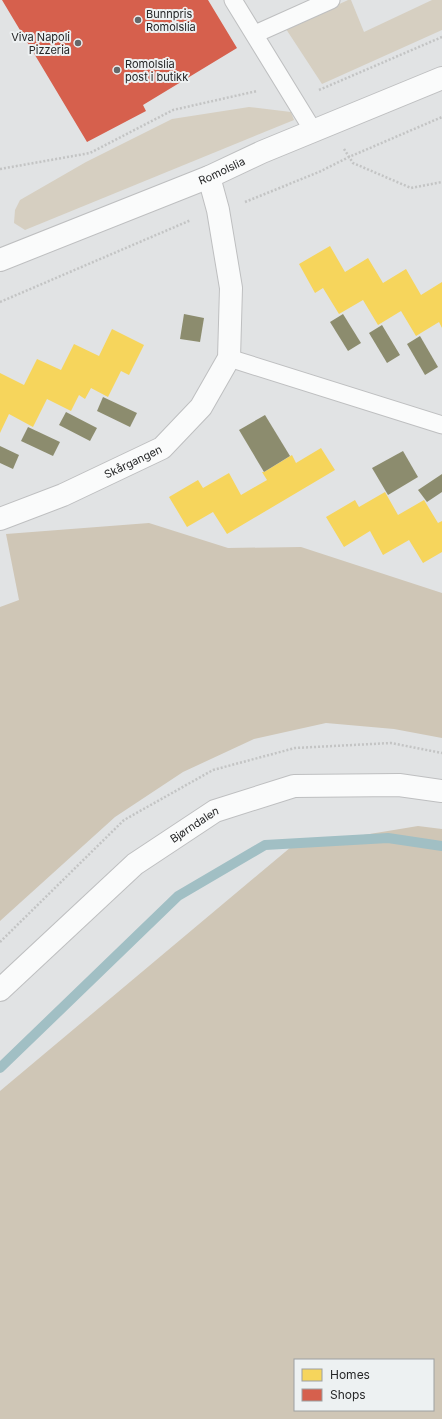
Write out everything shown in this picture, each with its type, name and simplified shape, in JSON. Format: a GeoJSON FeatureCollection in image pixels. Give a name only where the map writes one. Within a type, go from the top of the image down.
{"type":"FeatureCollection","features":[{"type":"Feature","properties":{"kind":"street","name":"Romolslia"},"geometry":{"type":"LineString","coordinates":[[0,260],[209,177],[262,152],[314,132],[442,78]]}},
{"type":"Feature","properties":{"kind":"street","name":"Skårgangen"},"geometry":{"type":"LineString","coordinates":[[0,519],[62,495],[162,448],[201,407],[229,358],[231,288],[218,210],[209,177]]}},
{"type":"Feature","properties":{"kind":"street","name":"Bjørndalen"},"geometry":{"type":"LineString","coordinates":[[0,990],[135,864],[215,811],[294,786],[399,785],[442,791]]}},
{"type":"Feature","properties":{"kind":"lane"},"geometry":{"type":"LineString","coordinates":[[233,0],[314,132]]}},
{"type":"Feature","properties":{"kind":"lane"},"geometry":{"type":"LineString","coordinates":[[255,34],[331,0]]}},
{"type":"Feature","properties":{"kind":"lane"},"geometry":{"type":"LineString","coordinates":[[229,358],[442,425]]}},
{"type":"Feature","properties":{"kind":"path"},"geometry":{"type":"LineString","coordinates":[[315,92],[442,37]]}},
{"type":"Feature","properties":{"kind":"path"},"geometry":{"type":"LineString","coordinates":[[0,169],[90,153],[173,110],[285,84]]}},
{"type":"Feature","properties":{"kind":"path"},"geometry":{"type":"LineString","coordinates":[[0,302],[218,210],[261,197],[319,172],[349,157],[442,118]]}},
{"type":"Feature","properties":{"kind":"path"},"geometry":{"type":"LineString","coordinates":[[349,157],[353,163],[411,188],[442,182]]}},
{"type":"Feature","properties":{"kind":"shaded area"},"geometry":{"type":"Polygon","coordinates":[[[348,0],[351,0],[364,32],[432,0],[442,0],[442,30],[322,84],[286,29],[348,0]]]}},
{"type":"Feature","properties":{"kind":"shaded area"},"geometry":{"type":"Polygon","coordinates":[[[249,107],[291,112],[294,120],[25,230],[14,223],[15,210],[20,200],[86,162],[172,119],[249,107]]]}},
{"type":"Feature","properties":{"kind":"shaded area"},"geometry":{"type":"Polygon","coordinates":[[[149,523],[228,548],[301,547],[442,593],[442,738],[394,729],[326,723],[254,739],[183,772],[115,817],[0,921],[0,607],[19,600],[6,534],[149,523]]]}},
{"type":"Feature","properties":{"kind":"shaded area"},"geometry":{"type":"Polygon","coordinates":[[[418,826],[442,829],[442,1419],[0,1419],[0,1091],[291,847],[418,826]]]}},
{"type":"Feature","properties":{"kind":"building: Homes"},"geometry":{"type":"Polygon","coordinates":[[[330,246],[345,272],[368,258],[383,283],[406,269],[421,295],[442,282],[442,328],[439,322],[416,336],[401,311],[378,325],[363,300],[339,314],[323,288],[315,293],[299,264],[330,246]]]}},
{"type":"Feature","properties":{"kind":"building: Homes"},"geometry":{"type":"Polygon","coordinates":[[[112,329],[144,345],[129,375],[121,371],[108,397],[91,388],[85,399],[79,395],[71,411],[47,399],[33,427],[9,414],[0,433],[0,373],[24,385],[37,359],[61,370],[74,344],[99,356],[112,329]]]}},
{"type":"Feature","properties":{"kind":"building: Homes"},"geometry":{"type":"Polygon","coordinates":[[[321,448],[335,470],[227,534],[213,512],[187,527],[169,497],[198,480],[203,488],[229,473],[241,495],[267,480],[262,472],[292,455],[296,463],[321,448]]]}},
{"type":"Feature","properties":{"kind":"building: Homes"},"geometry":{"type":"Polygon","coordinates":[[[385,492],[398,515],[424,500],[438,523],[442,521],[442,552],[423,563],[409,540],[383,555],[370,531],[344,547],[326,517],[355,500],[359,507],[385,492]]]}},
{"type":"Feature","properties":{"kind":"building: Shops"},"geometry":{"type":"Polygon","coordinates":[[[2,0],[208,0],[237,48],[143,105],[146,111],[87,142],[2,0]]]}},
{"type":"Feature","properties":{"kind":"building: Industry"},"geometry":{"type":"Polygon","coordinates":[[[184,314],[204,318],[200,342],[180,339],[184,314]]]}},
{"type":"Feature","properties":{"kind":"building: Industry"},"geometry":{"type":"Polygon","coordinates":[[[343,314],[361,343],[348,351],[330,322],[343,314]]]}},
{"type":"Feature","properties":{"kind":"building: Industry"},"geometry":{"type":"Polygon","coordinates":[[[382,325],[400,355],[387,363],[369,333],[382,325]]]}},
{"type":"Feature","properties":{"kind":"building: Industry"},"geometry":{"type":"Polygon","coordinates":[[[420,336],[438,367],[425,375],[407,344],[420,336]]]}},
{"type":"Feature","properties":{"kind":"building: Industry"},"geometry":{"type":"Polygon","coordinates":[[[103,397],[137,413],[130,427],[97,411],[103,397]]]}},
{"type":"Feature","properties":{"kind":"building: Industry"},"geometry":{"type":"Polygon","coordinates":[[[66,412],[97,428],[90,441],[59,425],[66,412]]]}},
{"type":"Feature","properties":{"kind":"building: Industry"},"geometry":{"type":"Polygon","coordinates":[[[265,415],[290,456],[264,472],[239,430],[265,415]]]}},
{"type":"Feature","properties":{"kind":"building: Industry"},"geometry":{"type":"Polygon","coordinates":[[[28,427],[60,442],[53,456],[21,441],[28,427]]]}},
{"type":"Feature","properties":{"kind":"building: Industry"},"geometry":{"type":"Polygon","coordinates":[[[0,446],[19,455],[13,469],[0,463],[0,446]]]}},
{"type":"Feature","properties":{"kind":"building: Industry"},"geometry":{"type":"Polygon","coordinates":[[[403,451],[418,477],[388,495],[372,468],[403,451]]]}},
{"type":"Feature","properties":{"kind":"building: Industry"},"geometry":{"type":"Polygon","coordinates":[[[442,474],[442,492],[427,502],[418,490],[442,474]]]}},
{"type":"Feature","properties":{"kind":"waterway"},"geometry":{"type":"LineString","coordinates":[[0,1068],[178,896],[265,845],[388,838],[442,846]]}},
{"type":"Feature","properties":{"kind":"place","name":"Bunnpris Romolslia"},"geometry":{"type":"Point","coordinates":[138,20]}},
{"type":"Feature","properties":{"kind":"place","name":"Viva Napoli Pizzeria"},"geometry":{"type":"Point","coordinates":[78,43]}},
{"type":"Feature","properties":{"kind":"place","name":"Romolslia post i butikk"},"geometry":{"type":"Point","coordinates":[117,70]}}]}
